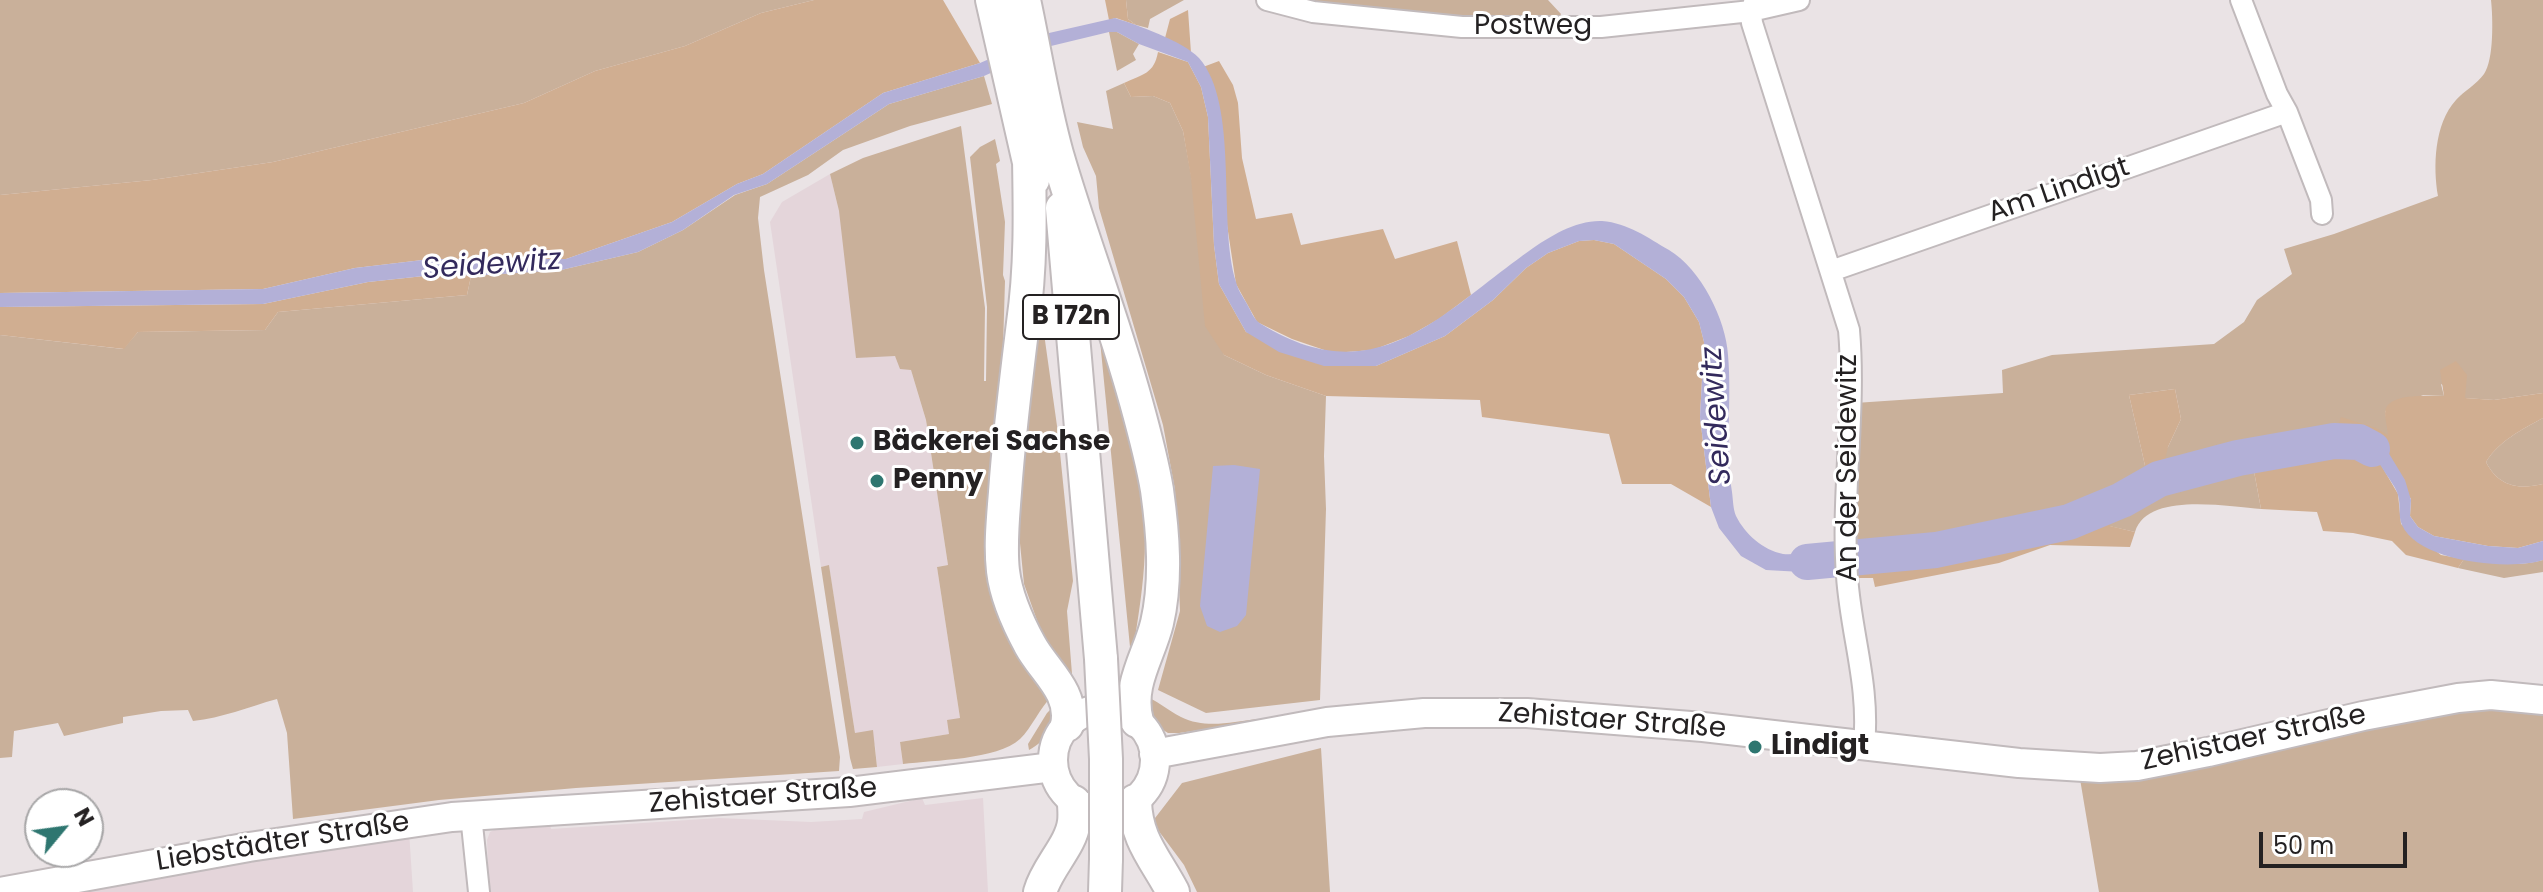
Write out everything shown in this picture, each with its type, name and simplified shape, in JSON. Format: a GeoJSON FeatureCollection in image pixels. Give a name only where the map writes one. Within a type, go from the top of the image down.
{"type":"FeatureCollection","features":[{"type":"Feature","properties":{"kind":"highway","name":"B 172n"},"geometry":{"type":"LineString","coordinates":[[992,0],[1043,156],[1122,351],[1150,452],[1162,540],[1163,582],[1157,623],[1135,684],[1134,710],[1137,721]]}},
{"type":"Feature","properties":{"kind":"highway","name":"B 172n"},"geometry":{"type":"LineString","coordinates":[[1024,0],[1086,482],[1106,759],[1105,892]]}},
{"type":"Feature","properties":{"kind":"highway"},"geometry":{"type":"LineString","coordinates":[[1043,156],[1031,235],[1007,455],[1003,570],[1030,646],[1063,693],[1070,713],[1067,725]]}},
{"type":"Feature","properties":{"kind":"highway"},"geometry":{"type":"LineString","coordinates":[[1135,801],[1139,834],[1173,892]]}},
{"type":"Feature","properties":{"kind":"highway"},"geometry":{"type":"LineString","coordinates":[[1040,892],[1044,876],[1070,836],[1074,802]]}},
{"type":"Feature","properties":{"kind":"main road","name":"Zehistaer Straße"},"geometry":{"type":"LineString","coordinates":[[1154,754],[1327,722],[1424,713],[1527,713],[1661,723],[2076,767],[2137,766],[2458,698],[2491,695],[2543,700]]}},
{"type":"Feature","properties":{"kind":"main road"},"geometry":{"type":"LineString","coordinates":[[1109,709],[1137,721],[1151,741],[1154,754],[1154,767],[1145,791],[1121,808],[1105,811],[1089,809],[1074,802],[1057,780],[1053,767],[1055,744],[1067,725],[1079,715],[1109,709]]}},
{"type":"Feature","properties":{"kind":"main road","name":"Zehistaer Straße"},"geometry":{"type":"LineString","coordinates":[[471,815],[849,792],[1053,767]]}},
{"type":"Feature","properties":{"kind":"main road","name":"Liebstädter Straße"},"geometry":{"type":"LineString","coordinates":[[0,892],[338,832],[471,815]]}},
{"type":"Feature","properties":{"kind":"street","name":"Postweg"},"geometry":{"type":"LineString","coordinates":[[1267,0],[1328,14],[1462,27],[1601,27],[1799,0]]}},
{"type":"Feature","properties":{"kind":"street"},"geometry":{"type":"LineString","coordinates":[[2241,0],[2321,200],[2322,214]]}},
{"type":"Feature","properties":{"kind":"street","name":"An der Seidewitz"},"geometry":{"type":"LineString","coordinates":[[1753,6],[1752,23],[1849,330],[1852,370],[1845,546],[1866,703],[1864,746]]}},
{"type":"Feature","properties":{"kind":"street","name":"Am Lindigt"},"geometry":{"type":"LineString","coordinates":[[1831,271],[2287,112]]}},
{"type":"Feature","properties":{"kind":"street"},"geometry":{"type":"LineString","coordinates":[[471,815],[479,892]]}},
{"type":"Feature","properties":{"kind":"shaded area"},"geometry":{"type":"Polygon","coordinates":[[[0,0],[814,0],[761,13],[685,46],[595,71],[524,103],[273,162],[152,180],[0,195],[0,0]]]}},
{"type":"Feature","properties":{"kind":"shaded area"},"geometry":{"type":"Polygon","coordinates":[[[814,0],[943,0],[980,63],[883,93],[763,174],[737,184],[672,222],[566,259],[431,259],[355,268],[263,289],[0,293],[0,195],[152,180],[273,162],[524,103],[595,71],[685,46],[761,13],[814,0]]]}},
{"type":"Feature","properties":{"kind":"shaded area"},"geometry":{"type":"Polygon","coordinates":[[[1105,0],[1126,0],[1128,19],[1136,25],[1116,18],[1109,20],[1105,0]]]}},
{"type":"Feature","properties":{"kind":"shaded area"},"geometry":{"type":"Polygon","coordinates":[[[1126,0],[1184,0],[1150,19],[1148,28],[1128,19],[1126,0]]]}},
{"type":"Feature","properties":{"kind":"shaded area"},"geometry":{"type":"Polygon","coordinates":[[[1292,0],[1548,0],[1561,14],[1558,20],[1458,17],[1292,0]]]}},
{"type":"Feature","properties":{"kind":"shaded area"},"geometry":{"type":"Polygon","coordinates":[[[2491,0],[2543,0],[2543,393],[2494,400],[2464,398],[2441,384],[2444,396],[2423,395],[2385,411],[2389,435],[2334,441],[2159,479],[2122,500],[2069,522],[1936,550],[1853,559],[1855,403],[2003,393],[2002,370],[2052,355],[2214,344],[2244,322],[2257,300],[2292,274],[2284,249],[2438,196],[2436,159],[2439,133],[2449,110],[2487,68],[2492,38],[2491,0]],[[2175,389],[2129,395],[2146,470],[2168,447],[2181,419],[2175,389]]]}},
{"type":"Feature","properties":{"kind":"shaded area"},"geometry":{"type":"Polygon","coordinates":[[[1188,10],[1191,53],[1165,38],[1170,19],[1188,10]]]}},
{"type":"Feature","properties":{"kind":"shaded area"},"geometry":{"type":"Polygon","coordinates":[[[1109,32],[1117,32],[1139,44],[1133,54],[1136,60],[1117,71],[1109,32]]]}},
{"type":"Feature","properties":{"kind":"shaded area"},"geometry":{"type":"Polygon","coordinates":[[[1158,52],[1188,62],[1201,87],[1208,117],[1214,245],[1219,284],[1246,332],[1376,366],[1445,336],[1548,253],[1579,241],[1614,244],[1666,279],[1684,297],[1699,322],[1704,342],[1700,417],[1711,507],[1671,484],[1622,484],[1609,434],[1482,417],[1480,400],[1326,396],[1266,375],[1224,355],[1205,326],[1191,178],[1183,131],[1170,103],[1153,96],[1131,97],[1124,83],[1150,69],[1158,52]]]}},
{"type":"Feature","properties":{"kind":"shaded area"},"geometry":{"type":"Polygon","coordinates":[[[1219,61],[1233,85],[1238,103],[1242,158],[1256,219],[1292,213],[1301,245],[1383,229],[1395,259],[1457,241],[1471,295],[1409,336],[1373,350],[1333,353],[1292,339],[1257,322],[1236,284],[1203,67],[1219,61]]]}},
{"type":"Feature","properties":{"kind":"shaded area"},"geometry":{"type":"Polygon","coordinates":[[[984,76],[992,104],[910,126],[843,150],[808,175],[760,197],[758,218],[764,270],[840,757],[839,771],[439,800],[293,819],[287,733],[277,699],[204,720],[193,721],[188,710],[161,711],[123,717],[123,723],[64,736],[58,723],[14,731],[12,757],[0,758],[0,335],[123,349],[138,332],[265,330],[278,312],[467,295],[471,276],[561,270],[638,252],[683,230],[735,195],[767,184],[889,104],[984,76]]]}},
{"type":"Feature","properties":{"kind":"shaded area"},"geometry":{"type":"Polygon","coordinates":[[[1124,83],[1131,97],[1153,96],[1170,103],[1183,131],[1224,355],[1266,375],[1326,396],[1320,700],[1206,713],[1158,690],[1180,611],[1175,490],[1163,425],[1099,208],[1096,176],[1083,147],[1077,122],[1113,129],[1106,91],[1124,83]]]}},
{"type":"Feature","properties":{"kind":"shaded area"},"geometry":{"type":"Polygon","coordinates":[[[961,126],[985,308],[984,381],[987,307],[970,157],[995,139],[1005,222],[1002,381],[990,536],[1054,694],[1020,739],[1010,746],[981,755],[903,764],[900,742],[949,734],[947,720],[960,718],[937,567],[948,565],[926,420],[911,370],[900,369],[895,356],[856,358],[839,211],[830,174],[863,158],[961,126]]]}},
{"type":"Feature","properties":{"kind":"shaded area"},"geometry":{"type":"Polygon","coordinates":[[[830,174],[839,211],[895,356],[911,370],[926,420],[948,565],[937,567],[960,718],[950,734],[900,742],[903,764],[877,767],[875,745],[855,733],[829,566],[821,567],[770,222],[782,202],[830,174]]]}},
{"type":"Feature","properties":{"kind":"shaded area"},"geometry":{"type":"Polygon","coordinates":[[[452,273],[471,276],[467,295],[278,312],[265,330],[138,332],[124,349],[0,335],[0,307],[263,304],[368,282],[452,273]]]}},
{"type":"Feature","properties":{"kind":"shaded area"},"geometry":{"type":"Polygon","coordinates":[[[1040,305],[1058,433],[1073,581],[1067,611],[1072,674],[1067,677],[1044,640],[1024,584],[1018,523],[1040,305]]]}},
{"type":"Feature","properties":{"kind":"shaded area"},"geometry":{"type":"Polygon","coordinates":[[[1098,320],[1130,429],[1144,513],[1142,590],[1135,638],[1130,647],[1098,320]]]}},
{"type":"Feature","properties":{"kind":"shaded area"},"geometry":{"type":"Polygon","coordinates":[[[2456,361],[2467,375],[2465,398],[2494,400],[2543,393],[2543,418],[2504,442],[2486,462],[2496,476],[2510,484],[2543,484],[2543,541],[2518,548],[2434,536],[2418,527],[2410,516],[2411,499],[2363,436],[2335,437],[2341,417],[2388,435],[2385,411],[2390,403],[2412,396],[2444,396],[2440,370],[2456,361]]]}},
{"type":"Feature","properties":{"kind":"shaded area"},"geometry":{"type":"Polygon","coordinates":[[[2175,389],[2181,419],[2164,464],[2146,470],[2129,395],[2175,389]]]}},
{"type":"Feature","properties":{"kind":"shaded area"},"geometry":{"type":"Polygon","coordinates":[[[2543,418],[2543,484],[2517,486],[2496,476],[2486,462],[2491,455],[2504,442],[2543,418]]]}},
{"type":"Feature","properties":{"kind":"shaded area"},"geometry":{"type":"Polygon","coordinates":[[[2336,447],[2356,447],[2377,458],[2398,494],[2401,524],[2441,555],[2464,559],[2458,568],[2406,555],[2392,541],[2323,531],[2317,512],[2261,509],[2253,466],[2336,447]]]}},
{"type":"Feature","properties":{"kind":"shaded area"},"geometry":{"type":"Polygon","coordinates":[[[2253,466],[2261,509],[2190,504],[2172,506],[2143,519],[2135,532],[2109,526],[2104,515],[2164,487],[2216,472],[2253,466]]]}},
{"type":"Feature","properties":{"kind":"shaded area"},"geometry":{"type":"Polygon","coordinates":[[[2104,515],[2110,526],[2135,532],[2130,547],[2050,545],[1999,563],[1875,587],[1873,578],[1854,578],[1853,571],[2010,546],[2104,515]]]}},
{"type":"Feature","properties":{"kind":"shaded area"},"geometry":{"type":"Polygon","coordinates":[[[2464,559],[2514,564],[2543,560],[2543,572],[2504,578],[2458,568],[2464,559]]]}},
{"type":"Feature","properties":{"kind":"shaded area"},"geometry":{"type":"Polygon","coordinates":[[[829,565],[855,733],[873,730],[877,767],[853,769],[850,758],[821,567],[829,565]]]}},
{"type":"Feature","properties":{"kind":"shaded area"},"geometry":{"type":"Polygon","coordinates":[[[1142,695],[1181,717],[1199,723],[1257,719],[1255,722],[1168,733],[1150,722],[1142,695]]]}},
{"type":"Feature","properties":{"kind":"shaded area"},"geometry":{"type":"Polygon","coordinates":[[[1056,704],[1050,731],[1029,750],[1028,744],[1056,704]]]}},
{"type":"Feature","properties":{"kind":"shaded area"},"geometry":{"type":"Polygon","coordinates":[[[2491,706],[2543,710],[2543,892],[2099,892],[2080,779],[2416,715],[2491,706]]]}},
{"type":"Feature","properties":{"kind":"shaded area"},"geometry":{"type":"Polygon","coordinates":[[[1321,748],[1330,892],[1197,892],[1184,865],[1152,822],[1182,783],[1321,748]]]}},
{"type":"Feature","properties":{"kind":"shaded area"},"geometry":{"type":"Polygon","coordinates":[[[922,798],[925,805],[983,798],[988,892],[485,892],[483,867],[488,866],[487,840],[490,832],[498,828],[550,824],[551,829],[719,818],[811,822],[862,819],[864,812],[922,798]]]}},
{"type":"Feature","properties":{"kind":"shaded area"},"geometry":{"type":"Polygon","coordinates":[[[409,831],[413,892],[48,892],[409,831]]]}},
{"type":"Feature","properties":{"kind":"water"},"geometry":{"type":"Polygon","coordinates":[[[1115,18],[1159,34],[1192,52],[1212,79],[1224,133],[1231,257],[1238,288],[1259,322],[1302,344],[1339,351],[1373,349],[1405,338],[1435,321],[1529,251],[1564,230],[1592,221],[1611,222],[1629,228],[1681,259],[1701,282],[1717,311],[1728,355],[1730,475],[1734,510],[1740,523],[1762,545],[1783,554],[1838,546],[1839,572],[1766,570],[1741,556],[1719,528],[1711,507],[1700,417],[1704,342],[1699,322],[1684,297],[1666,279],[1614,244],[1579,241],[1548,253],[1445,336],[1376,366],[1324,366],[1279,352],[1246,332],[1219,284],[1214,245],[1208,117],[1201,87],[1188,62],[1139,44],[1117,32],[1051,46],[984,76],[889,104],[767,184],[734,195],[683,230],[638,252],[561,270],[471,276],[452,273],[368,282],[263,304],[0,307],[0,293],[263,289],[355,268],[431,259],[566,259],[672,222],[737,184],[763,174],[883,93],[980,63],[1049,33],[1115,18]]]}},
{"type":"Feature","properties":{"kind":"water"},"geometry":{"type":"Polygon","coordinates":[[[2363,436],[2385,447],[2405,480],[2411,500],[2410,516],[2418,527],[2434,536],[2488,546],[2518,548],[2543,541],[2543,560],[2488,564],[2426,548],[2411,538],[2402,525],[2397,492],[2376,460],[2360,449],[2336,447],[2216,472],[2164,487],[2060,532],[2010,546],[1853,571],[1853,559],[1936,550],[2069,522],[2122,500],[2159,479],[2238,458],[2334,441],[2335,437],[2363,436]]]}},
{"type":"Feature","properties":{"kind":"water"},"geometry":{"type":"Polygon","coordinates":[[[1213,466],[1260,469],[1246,615],[1237,626],[1220,632],[1207,626],[1200,606],[1213,466]]]}},
{"type":"Feature","properties":{"kind":"waterway","name":"Seidewitz"},"geometry":{"type":"LineString","coordinates":[[1807,562],[1936,550],[2069,522],[2122,500],[2159,479],[2238,458],[2334,441],[2359,442],[2372,449]]}},
{"type":"Feature","properties":{"kind":"place","name":"Bäckerei Sachse"},"geometry":{"type":"Point","coordinates":[857,443]}},
{"type":"Feature","properties":{"kind":"place","name":"Penny"},"geometry":{"type":"Point","coordinates":[877,481]}},
{"type":"Feature","properties":{"kind":"place","name":"Lindigt"},"geometry":{"type":"Point","coordinates":[1755,747]}}]}
